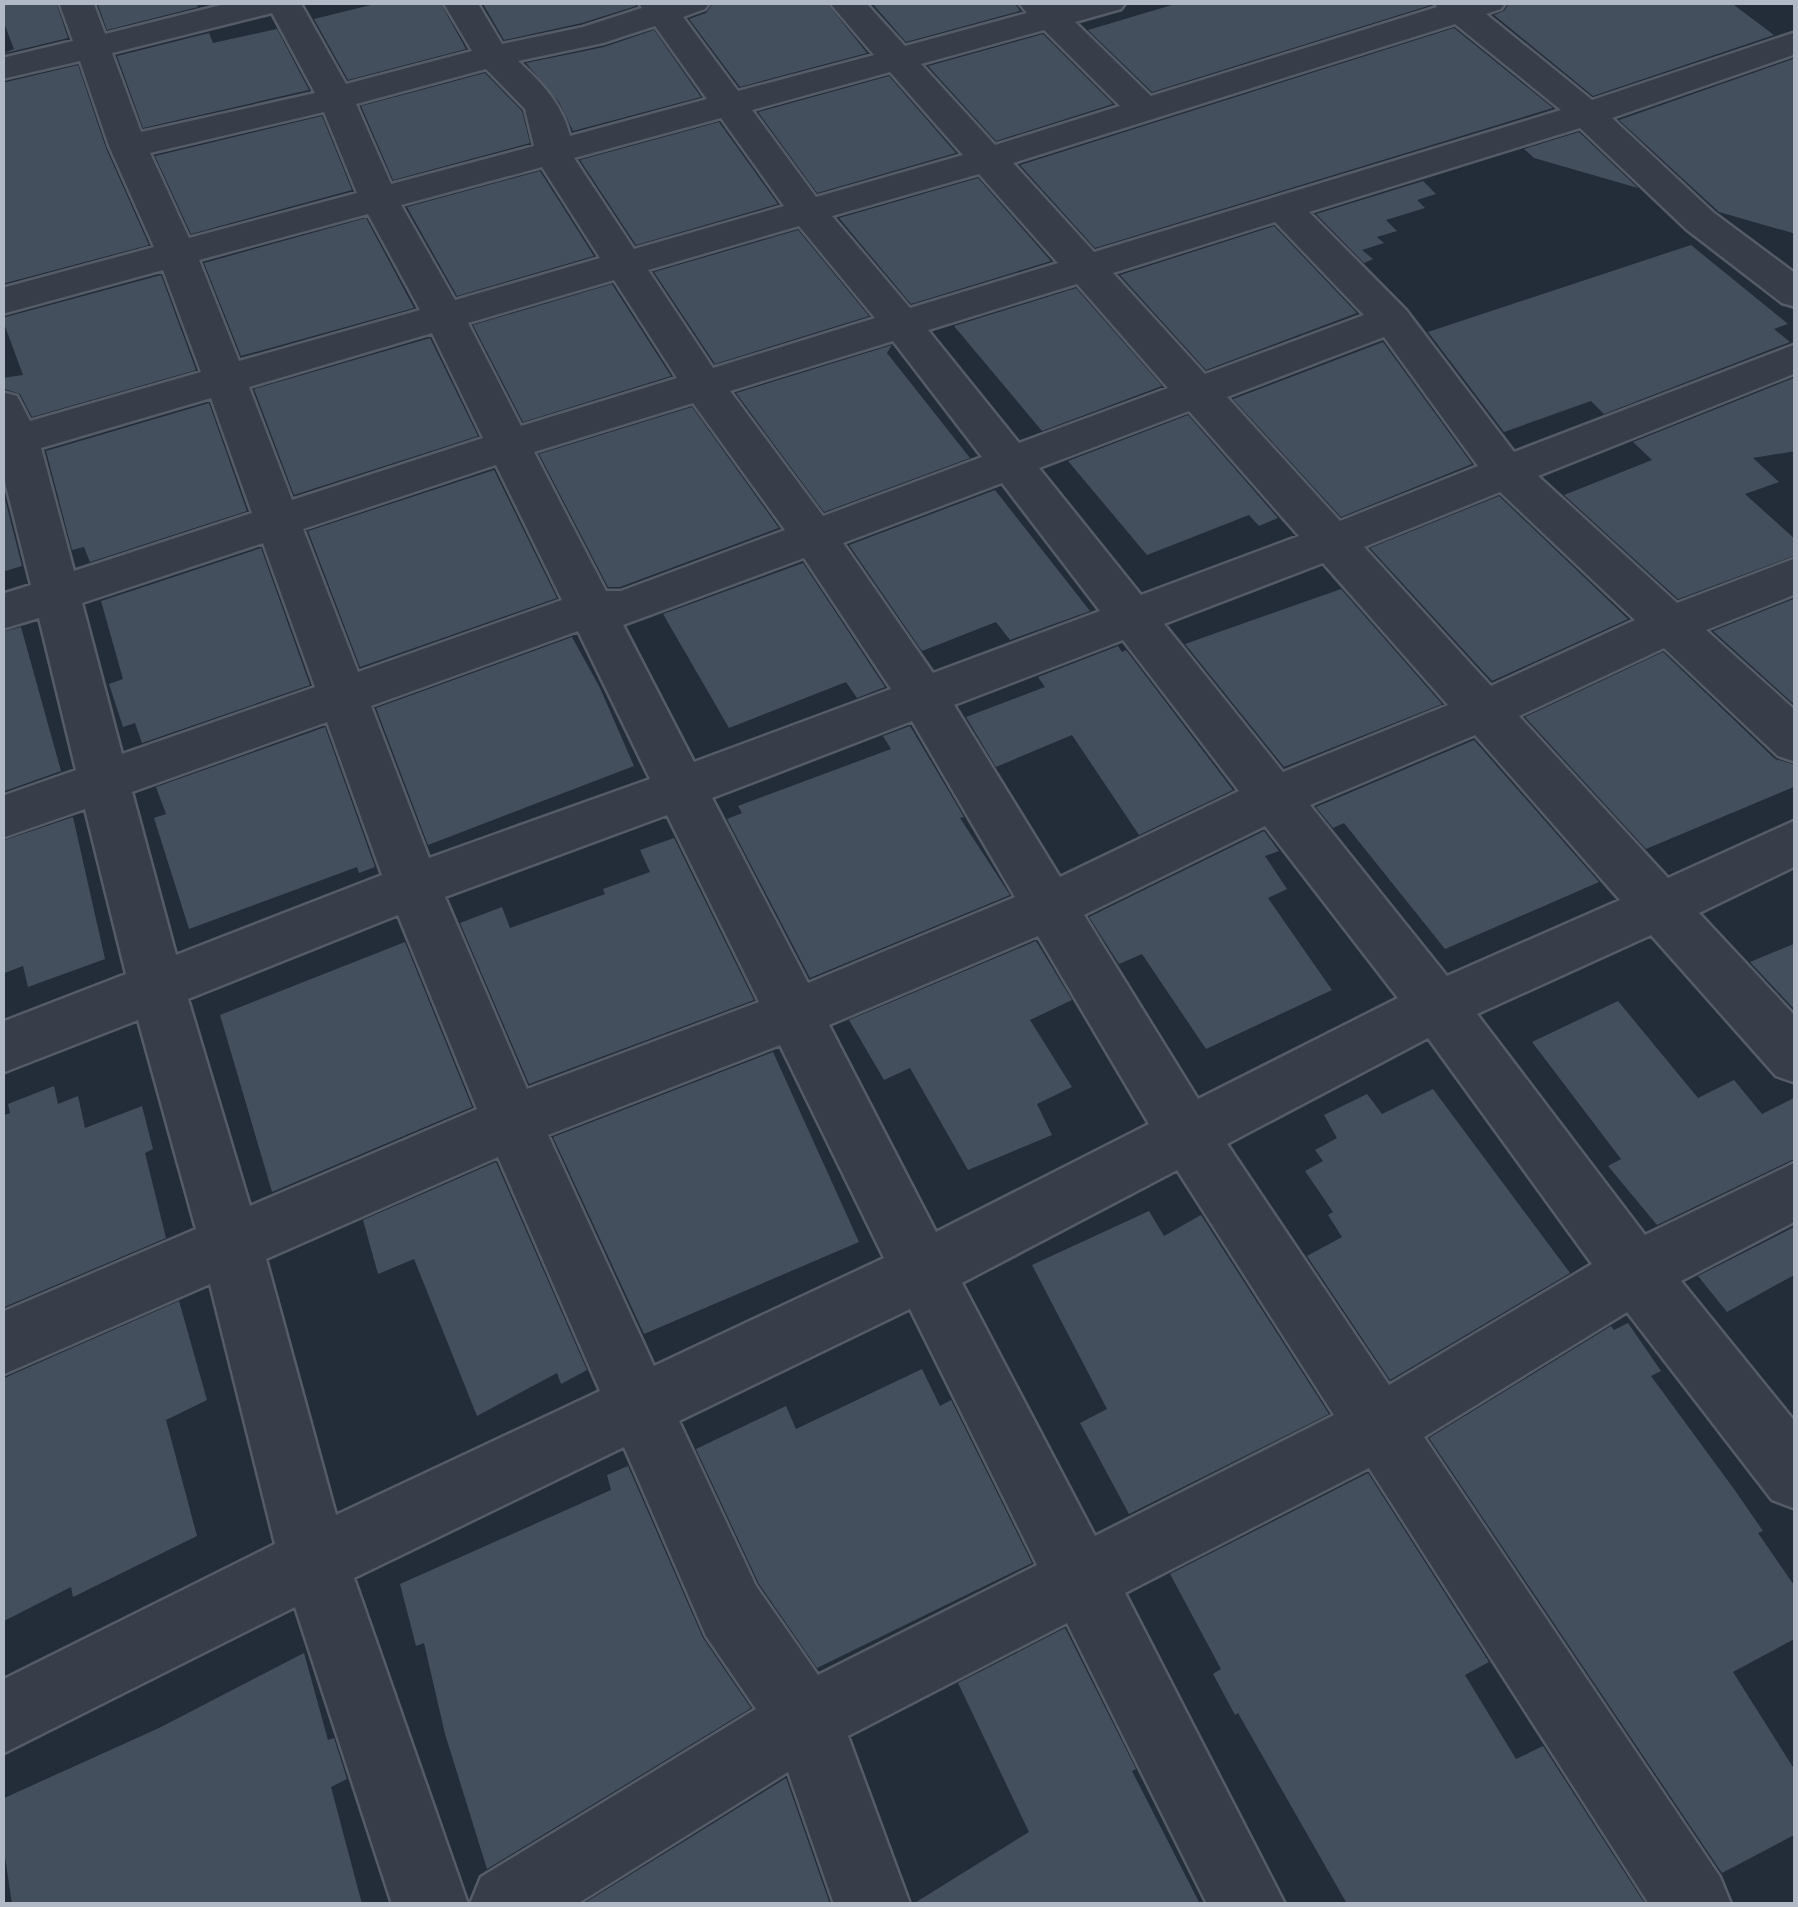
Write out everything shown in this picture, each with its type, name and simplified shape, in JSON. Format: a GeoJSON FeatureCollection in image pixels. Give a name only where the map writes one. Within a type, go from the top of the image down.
{"type":"FeatureCollection","features":[{"type":"Feature","properties":{"kind":"street"},"geometry":{"type":"LineString","coordinates":[[2,69],[83,26],[280,2],[335,96],[379,200],[443,315],[923,1271],[1247,1904]]}},
{"type":"Feature","properties":{"kind":"street"},"geometry":{"type":"LineString","coordinates":[[460,2],[493,56],[526,84],[553,127],[553,156],[702,384],[815,538],[923,697],[1187,1134],[1693,1904]]}},
{"type":"Feature","properties":{"kind":"street"},"geometry":{"type":"LineString","coordinates":[[846,2],[1796,1058]]}},
{"type":"Feature","properties":{"kind":"street"},"geometry":{"type":"LineString","coordinates":[[2,302],[898,61],[1043,10],[1109,2]]}},
{"type":"Feature","properties":{"kind":"street"},"geometry":{"type":"LineString","coordinates":[[128,146],[262,118],[493,56],[591,36],[651,19],[669,5],[726,106],[806,211],[901,324],[1437,1006],[1635,1272],[1796,1476]]}},
{"type":"Feature","properties":{"kind":"street"},"geometry":{"type":"LineString","coordinates":[[430,1904],[314,1561],[232,1247],[102,783],[57,593],[7,430],[225,380],[624,266],[1301,64],[1466,5],[1700,220],[1796,294]]}},
{"type":"Feature","properties":{"kind":"street"},"geometry":{"type":"LineString","coordinates":[[1043,10],[1145,110]]}},
{"type":"Feature","properties":{"kind":"street"},"geometry":{"type":"LineString","coordinates":[[83,26],[128,146],[177,255],[414,886],[512,1122],[731,1610],[806,1719],[872,1904]]}},
{"type":"Feature","properties":{"kind":"street"},"geometry":{"type":"LineString","coordinates":[[2,612],[702,384],[1587,114],[1796,42]]}},
{"type":"Feature","properties":{"kind":"street"},"geometry":{"type":"LineString","coordinates":[[1283,208],[1392,319],[1504,470],[1796,742]]}},
{"type":"Feature","properties":{"kind":"street"},"geometry":{"type":"LineString","coordinates":[[2,817],[344,693],[589,610],[624,608],[1392,319]]}},
{"type":"Feature","properties":{"kind":"street"},"geometry":{"type":"LineString","coordinates":[[2,1048],[414,886],[1331,542],[1796,357]]}},
{"type":"Feature","properties":{"kind":"street"},"geometry":{"type":"LineString","coordinates":[[2,1344],[512,1122],[795,1014],[1049,907],[1274,798],[1481,712],[1672,624],[1796,575]]}},
{"type":"Feature","properties":{"kind":"street"},"geometry":{"type":"LineString","coordinates":[[2,1718],[314,1561],[923,1271],[1437,1006],[1796,841]]}},
{"type":"Feature","properties":{"kind":"street"},"geometry":{"type":"LineString","coordinates":[[508,1904],[806,1719],[1083,1582],[1382,1426],[1635,1272],[1796,1190]]}},
{"type":"Feature","properties":{"kind":"building"},"geometry":{"type":"Polygon","coordinates":[[[2,2],[56,2],[68,38],[2,54],[14,49],[2,18],[2,2]]]}},
{"type":"Feature","properties":{"kind":"building"},"geometry":{"type":"Polygon","coordinates":[[[97,2],[196,2],[198,7],[107,30],[97,2]]]}},
{"type":"Feature","properties":{"kind":"building"},"geometry":{"type":"Polygon","coordinates":[[[383,2],[440,2],[466,49],[348,80],[314,19],[383,2]]]}},
{"type":"Feature","properties":{"kind":"building"},"geometry":{"type":"Polygon","coordinates":[[[482,2],[635,2],[636,6],[504,40],[482,2]]]}},
{"type":"Feature","properties":{"kind":"building"},"geometry":{"type":"Polygon","coordinates":[[[714,2],[826,2],[867,53],[740,87],[689,19],[706,13],[714,2]]]}},
{"type":"Feature","properties":{"kind":"building"},"geometry":{"type":"Polygon","coordinates":[[[871,2],[1014,2],[1020,11],[906,42],[871,2]]]}},
{"type":"Feature","properties":{"kind":"building"},"geometry":{"type":"Polygon","coordinates":[[[1182,2],[1431,5],[1152,92],[1088,30],[1182,2]]]}},
{"type":"Feature","properties":{"kind":"building"},"geometry":{"type":"Polygon","coordinates":[[[1510,2],[1730,2],[1774,35],[1593,96],[1494,15],[1504,11],[1510,2]]]}},
{"type":"Feature","properties":{"kind":"building"},"geometry":{"type":"Polygon","coordinates":[[[1454,28],[1553,108],[1095,248],[1020,165],[1454,28]]]}},
{"type":"Feature","properties":{"kind":"building"},"geometry":{"type":"Polygon","coordinates":[[[277,29],[309,90],[143,128],[117,56],[209,33],[213,43],[277,29]]]}},
{"type":"Feature","properties":{"kind":"building"},"geometry":{"type":"Polygon","coordinates":[[[654,30],[701,97],[573,131],[559,102],[526,63],[604,47],[654,30]]]}},
{"type":"Feature","properties":{"kind":"building"},"geometry":{"type":"Polygon","coordinates":[[[1043,34],[1113,104],[996,141],[928,66],[1043,34]]]}},
{"type":"Feature","properties":{"kind":"building"},"geometry":{"type":"Polygon","coordinates":[[[1796,58],[1796,234],[1719,212],[1619,120],[1796,58]]]}},
{"type":"Feature","properties":{"kind":"building"},"geometry":{"type":"Polygon","coordinates":[[[78,65],[106,148],[149,245],[2,284],[2,83],[78,65]]]}},
{"type":"Feature","properties":{"kind":"building"},"geometry":{"type":"Polygon","coordinates":[[[485,73],[522,111],[530,143],[393,180],[361,106],[485,73]]]}},
{"type":"Feature","properties":{"kind":"building"},"geometry":{"type":"Polygon","coordinates":[[[889,76],[956,153],[817,193],[758,112],[889,76]]]}},
{"type":"Feature","properties":{"kind":"building"},"geometry":{"type":"Polygon","coordinates":[[[322,116],[352,190],[191,234],[155,156],[322,116]]]}},
{"type":"Feature","properties":{"kind":"building"},"geometry":{"type":"Polygon","coordinates":[[[719,122],[778,204],[636,245],[580,160],[719,122]]]}},
{"type":"Feature","properties":{"kind":"building"},"geometry":{"type":"Polygon","coordinates":[[[1579,132],[1638,188],[1534,158],[1524,149],[1579,132]]]}},
{"type":"Feature","properties":{"kind":"building"},"geometry":{"type":"Polygon","coordinates":[[[540,171],[594,256],[457,296],[407,207],[540,171]]]}},
{"type":"Feature","properties":{"kind":"building"},"geometry":{"type":"Polygon","coordinates":[[[978,178],[1051,261],[911,304],[839,218],[978,178]]]}},
{"type":"Feature","properties":{"kind":"building"},"geometry":{"type":"Polygon","coordinates":[[[1423,181],[1436,194],[1417,200],[1425,208],[1386,220],[1397,231],[1377,237],[1384,243],[1362,250],[1373,259],[1364,263],[1316,214],[1423,181]]]}},
{"type":"Feature","properties":{"kind":"building"},"geometry":{"type":"Polygon","coordinates":[[[366,218],[414,308],[241,356],[204,263],[366,218]]]}},
{"type":"Feature","properties":{"kind":"building"},"geometry":{"type":"Polygon","coordinates":[[[1274,226],[1357,313],[1206,370],[1120,275],[1274,226]]]}},
{"type":"Feature","properties":{"kind":"building"},"geometry":{"type":"Polygon","coordinates":[[[798,230],[869,316],[715,364],[654,272],[798,230]]]}},
{"type":"Feature","properties":{"kind":"building"},"geometry":{"type":"Polygon","coordinates":[[[1691,245],[1788,324],[1774,329],[1790,342],[1604,414],[1591,401],[1504,432],[1428,332],[1691,245]]]}},
{"type":"Feature","properties":{"kind":"building"},"geometry":{"type":"Polygon","coordinates":[[[161,275],[196,370],[32,417],[20,394],[2,388],[2,378],[23,375],[2,318],[161,275]]]}},
{"type":"Feature","properties":{"kind":"building"},"geometry":{"type":"Polygon","coordinates":[[[612,284],[671,376],[523,422],[473,325],[612,284]]]}},
{"type":"Feature","properties":{"kind":"building"},"geometry":{"type":"Polygon","coordinates":[[[1076,288],[1162,386],[1042,431],[954,326],[1076,288]]]}},
{"type":"Feature","properties":{"kind":"building"},"geometry":{"type":"Polygon","coordinates":[[[430,338],[478,436],[294,495],[254,389],[430,338]]]}},
{"type":"Feature","properties":{"kind":"building"},"geometry":{"type":"Polygon","coordinates":[[[1383,342],[1472,464],[1341,517],[1233,399],[1383,342]]]}},
{"type":"Feature","properties":{"kind":"building"},"geometry":{"type":"Polygon","coordinates":[[[892,345],[887,353],[970,458],[824,512],[736,393],[892,345]]]}},
{"type":"Feature","properties":{"kind":"building"},"geometry":{"type":"Polygon","coordinates":[[[1796,377],[1796,451],[1753,458],[1779,482],[1745,494],[1796,540],[1796,555],[1678,599],[1564,495],[1652,460],[1633,442],[1796,377]]]}},
{"type":"Feature","properties":{"kind":"building"},"geometry":{"type":"Polygon","coordinates":[[[209,403],[247,511],[90,562],[84,547],[72,550],[46,451],[209,403]]]}},
{"type":"Feature","properties":{"kind":"building"},"geometry":{"type":"Polygon","coordinates":[[[692,407],[779,528],[620,587],[608,587],[539,454],[692,407]]]}},
{"type":"Feature","properties":{"kind":"building"},"geometry":{"type":"Polygon","coordinates":[[[1188,415],[1278,518],[1259,526],[1249,515],[1147,555],[1068,461],[1188,415]]]}},
{"type":"Feature","properties":{"kind":"building"},"geometry":{"type":"Polygon","coordinates":[[[494,470],[557,598],[360,667],[308,531],[494,470]]]}},
{"type":"Feature","properties":{"kind":"building"},"geometry":{"type":"Polygon","coordinates":[[[2,487],[22,566],[2,572],[2,487]]]}},
{"type":"Feature","properties":{"kind":"building"},"geometry":{"type":"Polygon","coordinates":[[[995,490],[1090,611],[1010,640],[996,622],[922,651],[849,545],[995,490]]]}},
{"type":"Feature","properties":{"kind":"building"},"geometry":{"type":"Polygon","coordinates":[[[1499,496],[1628,619],[1492,681],[1370,548],[1499,496]]]}},
{"type":"Feature","properties":{"kind":"building"},"geometry":{"type":"Polygon","coordinates":[[[261,548],[310,685],[142,743],[135,723],[123,727],[109,684],[123,679],[101,601],[261,548]]]}},
{"type":"Feature","properties":{"kind":"building"},"geometry":{"type":"Polygon","coordinates":[[[803,563],[885,687],[857,698],[846,682],[729,728],[663,614],[803,563]]]}},
{"type":"Feature","properties":{"kind":"building"},"geometry":{"type":"Polygon","coordinates":[[[1341,589],[1442,704],[1284,767],[1185,644],[1341,589]]]}},
{"type":"Feature","properties":{"kind":"building"},"geometry":{"type":"Polygon","coordinates":[[[1796,598],[1796,706],[1713,631],[1796,598]]]}},
{"type":"Feature","properties":{"kind":"building"},"geometry":{"type":"Polygon","coordinates":[[[21,627],[61,771],[2,792],[2,632],[21,627]]]}},
{"type":"Feature","properties":{"kind":"building"},"geometry":{"type":"Polygon","coordinates":[[[572,637],[600,688],[634,766],[428,845],[376,708],[572,637]]]}},
{"type":"Feature","properties":{"kind":"building"},"geometry":{"type":"Polygon","coordinates":[[[1118,646],[1122,652],[1126,650],[1233,790],[1139,835],[1072,735],[996,767],[966,717],[1045,687],[1038,677],[1118,646]]]}},
{"type":"Feature","properties":{"kind":"building"},"geometry":{"type":"Polygon","coordinates":[[[1663,652],[1775,759],[1796,765],[1796,786],[1646,849],[1525,717],[1663,652]]]}},
{"type":"Feature","properties":{"kind":"building"},"geometry":{"type":"Polygon","coordinates":[[[910,726],[964,817],[960,818],[1010,895],[810,978],[727,819],[742,813],[738,806],[891,749],[883,736],[910,726]]]}},
{"type":"Feature","properties":{"kind":"building"},"geometry":{"type":"Polygon","coordinates":[[[325,727],[375,867],[359,873],[357,867],[189,929],[154,818],[166,814],[156,787],[325,727]]]}},
{"type":"Feature","properties":{"kind":"building"},"geometry":{"type":"Polygon","coordinates":[[[1474,740],[1599,882],[1445,949],[1344,823],[1333,828],[1316,807],[1474,740]]]}},
{"type":"Feature","properties":{"kind":"building"},"geometry":{"type":"Polygon","coordinates":[[[73,817],[105,959],[28,987],[23,966],[2,974],[2,841],[73,817]]]}},
{"type":"Feature","properties":{"kind":"building"},"geometry":{"type":"Polygon","coordinates":[[[1264,831],[1279,851],[1265,856],[1287,889],[1268,898],[1332,990],[1206,1049],[1142,954],[1119,964],[1089,917],[1264,831]]]}},
{"type":"Feature","properties":{"kind":"building"},"geometry":{"type":"Polygon","coordinates":[[[674,838],[754,1000],[529,1084],[460,923],[502,907],[510,928],[605,894],[603,889],[650,872],[640,850],[674,838]]]}},
{"type":"Feature","properties":{"kind":"building"},"geometry":{"type":"Polygon","coordinates":[[[1036,941],[1072,1000],[1030,1020],[1072,1087],[1037,1104],[1052,1135],[968,1170],[910,1068],[884,1080],[849,1020],[1036,941]]]}},
{"type":"Feature","properties":{"kind":"building"},"geometry":{"type":"Polygon","coordinates":[[[405,942],[472,1107],[272,1192],[220,1015],[405,942]]]}},
{"type":"Feature","properties":{"kind":"building"},"geometry":{"type":"Polygon","coordinates":[[[1796,943],[1796,1011],[1750,962],[1796,943]]]}},
{"type":"Feature","properties":{"kind":"building"},"geometry":{"type":"Polygon","coordinates":[[[1618,1001],[1698,1098],[1734,1080],[1762,1114],[1796,1097],[1796,1158],[1657,1225],[1608,1166],[1621,1159],[1532,1042],[1618,1001]]]}},
{"type":"Feature","properties":{"kind":"building"},"geometry":{"type":"Polygon","coordinates":[[[773,1052],[859,1242],[644,1334],[553,1137],[773,1052]]]}},
{"type":"Feature","properties":{"kind":"building"},"geometry":{"type":"Polygon","coordinates":[[[54,1086],[58,1104],[78,1096],[85,1128],[142,1106],[153,1149],[145,1153],[166,1238],[2,1308],[2,1116],[10,1113],[8,1104],[54,1086]]]}},
{"type":"Feature","properties":{"kind":"building"},"geometry":{"type":"Polygon","coordinates":[[[1433,1089],[1570,1273],[1390,1380],[1307,1256],[1342,1237],[1328,1215],[1333,1212],[1305,1171],[1323,1161],[1315,1150],[1337,1138],[1324,1115],[1367,1094],[1382,1114],[1433,1089]]]}},
{"type":"Feature","properties":{"kind":"building"},"geometry":{"type":"Polygon","coordinates":[[[496,1162],[587,1370],[561,1384],[557,1373],[477,1416],[414,1259],[378,1274],[363,1220],[496,1162]]]}},
{"type":"Feature","properties":{"kind":"building"},"geometry":{"type":"Polygon","coordinates":[[[1149,1211],[1164,1236],[1201,1215],[1329,1414],[1129,1514],[1080,1423],[1107,1409],[1032,1265],[1149,1211]]]}},
{"type":"Feature","properties":{"kind":"building"},"geometry":{"type":"Polygon","coordinates":[[[1796,1226],[1796,1274],[1727,1312],[1698,1276],[1796,1226]]]}},
{"type":"Feature","properties":{"kind":"building"},"geometry":{"type":"Polygon","coordinates":[[[179,1301],[207,1400],[166,1420],[197,1536],[73,1597],[71,1587],[2,1622],[2,1379],[179,1301]]]}},
{"type":"Feature","properties":{"kind":"building"},"geometry":{"type":"Polygon","coordinates":[[[1628,1323],[1661,1371],[1651,1376],[1763,1531],[1758,1533],[1796,1588],[1796,1638],[1733,1672],[1796,1772],[1796,1834],[1722,1873],[1429,1438],[1611,1326],[1614,1330],[1628,1323]]]}},
{"type":"Feature","properties":{"kind":"building"},"geometry":{"type":"Polygon","coordinates":[[[922,1369],[940,1406],[951,1400],[1032,1563],[817,1668],[759,1584],[696,1449],[786,1406],[796,1429],[922,1369]]]}},
{"type":"Feature","properties":{"kind":"building"},"geometry":{"type":"Polygon","coordinates":[[[628,1466],[703,1638],[751,1708],[487,1869],[445,1734],[424,1643],[416,1646],[400,1584],[611,1490],[607,1475],[628,1466]]]}},
{"type":"Feature","properties":{"kind":"building"},"geometry":{"type":"Polygon","coordinates":[[[1368,1473],[1489,1662],[1465,1675],[1516,1759],[1543,1746],[1645,1904],[1347,1904],[1213,1674],[1221,1669],[1170,1574],[1368,1473]]]}},
{"type":"Feature","properties":{"kind":"building"},"geometry":{"type":"Polygon","coordinates":[[[1065,1628],[1200,1904],[913,1904],[1029,1832],[958,1683],[1065,1628]]]}},
{"type":"Feature","properties":{"kind":"building"},"geometry":{"type":"Polygon","coordinates":[[[304,1653],[328,1740],[334,1738],[347,1779],[331,1787],[362,1904],[12,1904],[2,1837],[2,1799],[159,1728],[304,1653]]]}},
{"type":"Feature","properties":{"kind":"building"},"geometry":{"type":"Polygon","coordinates":[[[786,1778],[830,1904],[583,1904],[786,1778]]]}}]}
